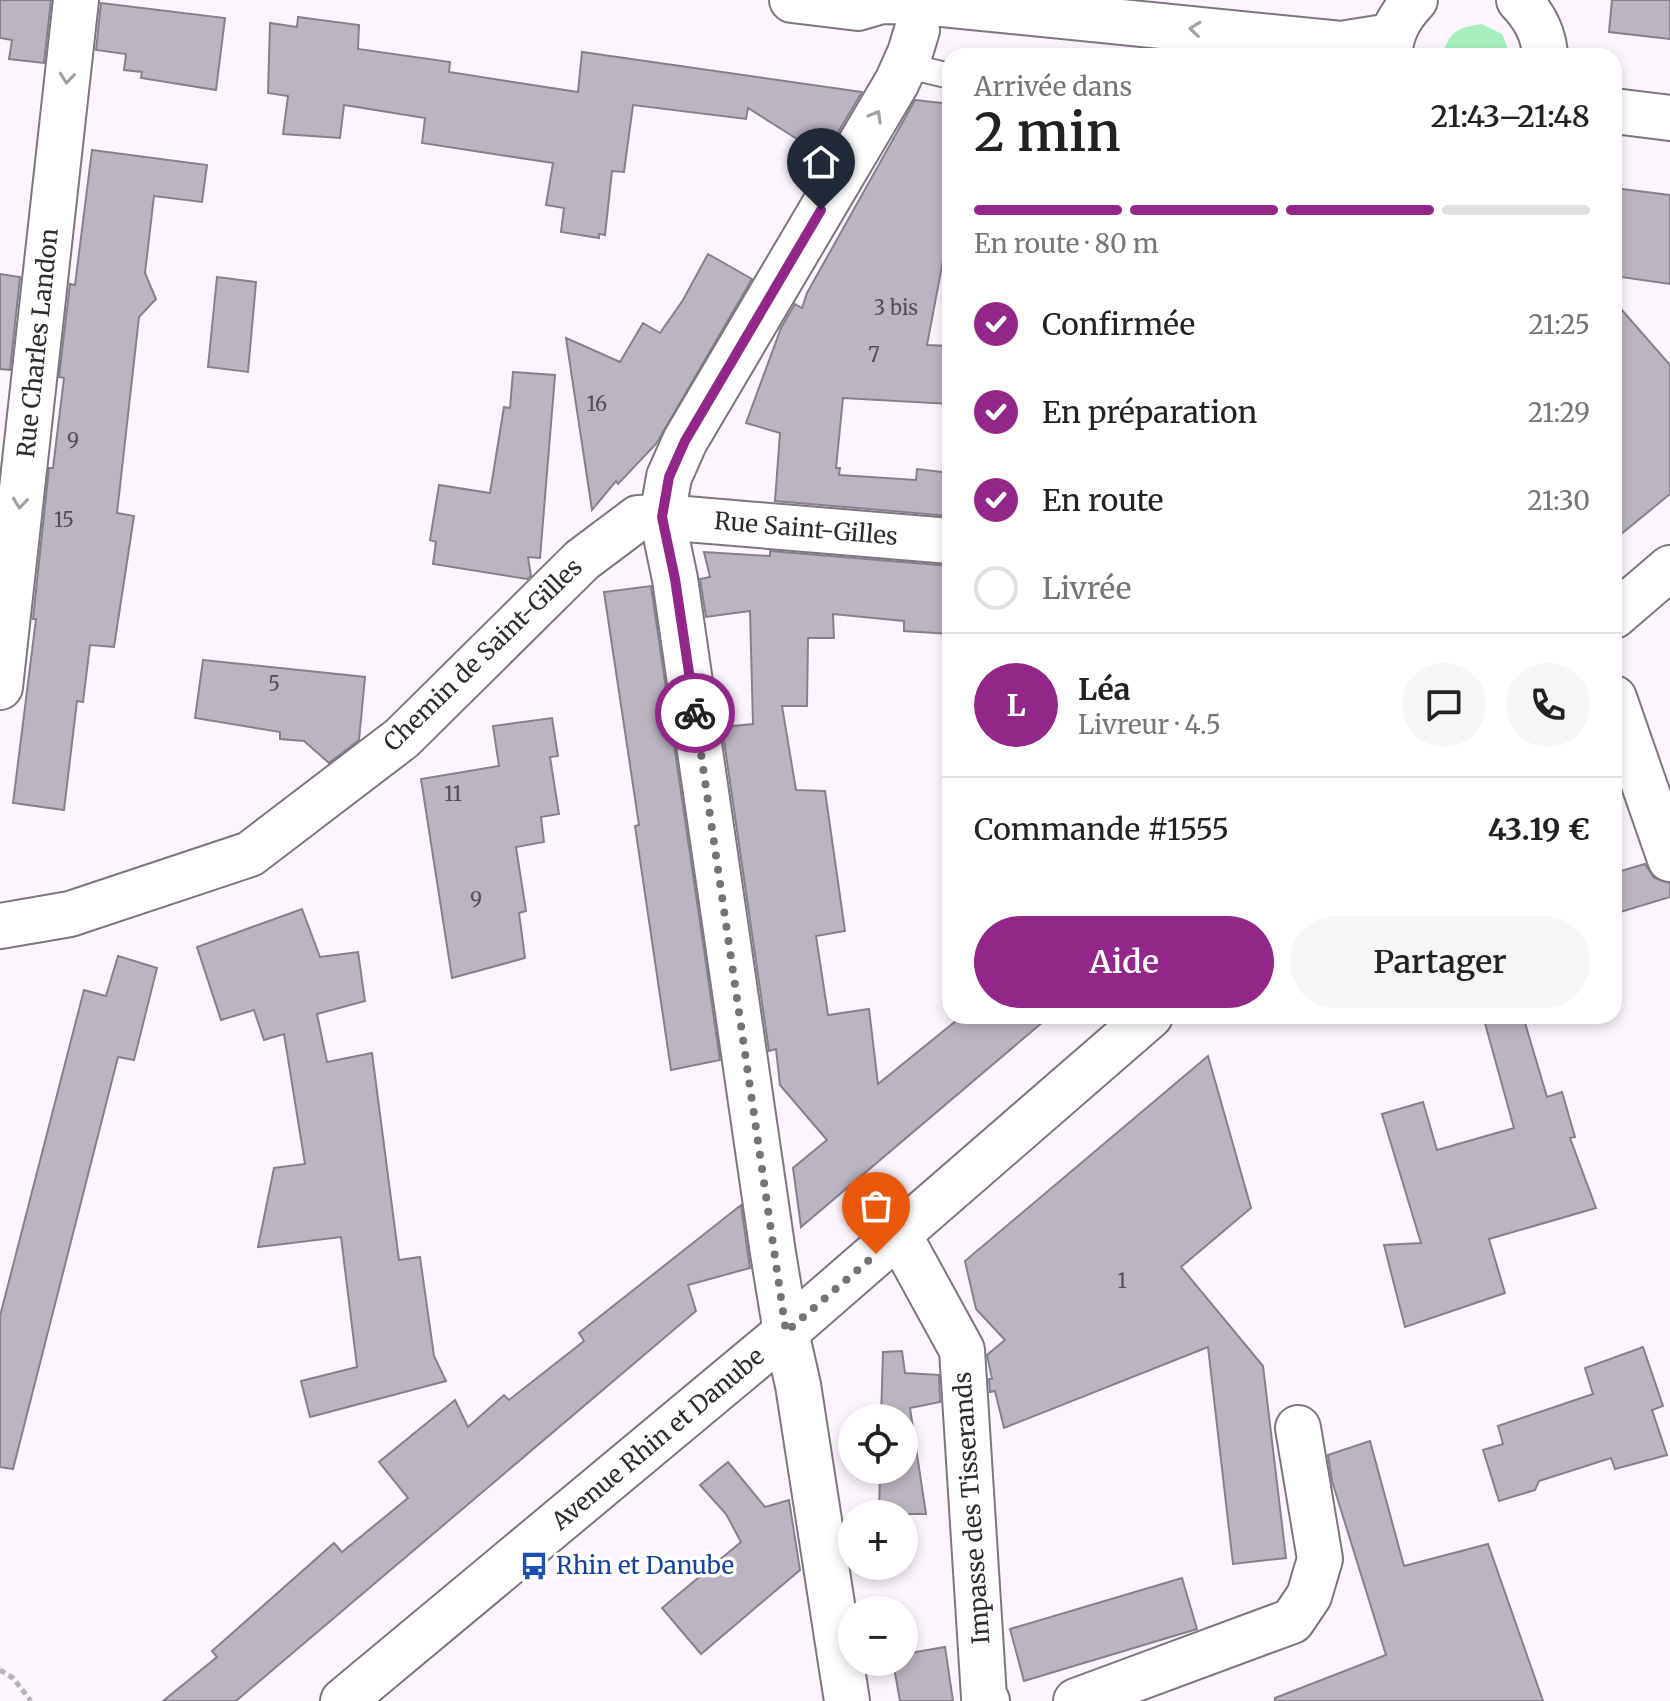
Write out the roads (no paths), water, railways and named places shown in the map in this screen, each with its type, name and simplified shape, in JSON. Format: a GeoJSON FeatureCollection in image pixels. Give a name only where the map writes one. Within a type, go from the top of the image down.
{"type":"FeatureCollection","features":[{"type":"Feature","properties":{"kind":"street","name":"Rue Charles Landon"},"geometry":{"type":"LineString","coordinates":[[0,687],[76,0]]}},
{"type":"Feature","properties":{"kind":"street"},"geometry":{"type":"LineString","coordinates":[[792,0],[858,8],[879,24],[1390,46],[1402,14],[1415,0]]}},
{"type":"Feature","properties":{"kind":"street"},"geometry":{"type":"LineString","coordinates":[[1519,0],[1532,14],[1541,32],[1544,48]]}},
{"type":"Feature","properties":{"kind":"street"},"geometry":{"type":"LineString","coordinates":[[916,24],[1110,48]]}},
{"type":"Feature","properties":{"kind":"street"},"geometry":{"type":"LineString","coordinates":[[847,1701],[798,1385],[786,1332],[675,579],[662,517],[669,477],[685,441],[916,24]]}},
{"type":"Feature","properties":{"kind":"street"},"geometry":{"type":"LineString","coordinates":[[1622,112],[1670,118]]}},
{"type":"Feature","properties":{"kind":"street","name":"Rue Saint-Gilles"},"geometry":{"type":"LineString","coordinates":[[662,517],[942,540]]}},
{"type":"Feature","properties":{"kind":"street","name":"Chemin de Saint-Gilles"},"geometry":{"type":"LineString","coordinates":[[0,926],[70,914],[250,854],[402,738],[582,560],[638,518],[662,517]]}},
{"type":"Feature","properties":{"kind":"street"},"geometry":{"type":"LineString","coordinates":[[1622,603],[1670,568]]}},
{"type":"Feature","properties":{"kind":"street"},"geometry":{"type":"LineString","coordinates":[[1622,721],[1670,859]]}},
{"type":"Feature","properties":{"kind":"street","name":"Avenue Rhin et Danube"},"geometry":{"type":"LineString","coordinates":[[343,1701],[786,1332],[1140,1024]]}},
{"type":"Feature","properties":{"kind":"street","name":"Impasse des Tisserands"},"geometry":{"type":"LineString","coordinates":[[899,1235],[962,1350],[984,1697],[987,1701]]}},
{"type":"Feature","properties":{"kind":"street"},"geometry":{"type":"LineString","coordinates":[[1076,1701],[1292,1621],[1309,1596],[1320,1559],[1298,1428]]}},
{"type":"Feature","properties":{"kind":"lane"},"geometry":{"type":"LineString","coordinates":[[916,24],[926,73],[942,75]]}},
{"type":"Feature","properties":{"kind":"place","name":"Rhin et Danube"},"geometry":{"type":"Point","coordinates":[534,1566]}}]}
